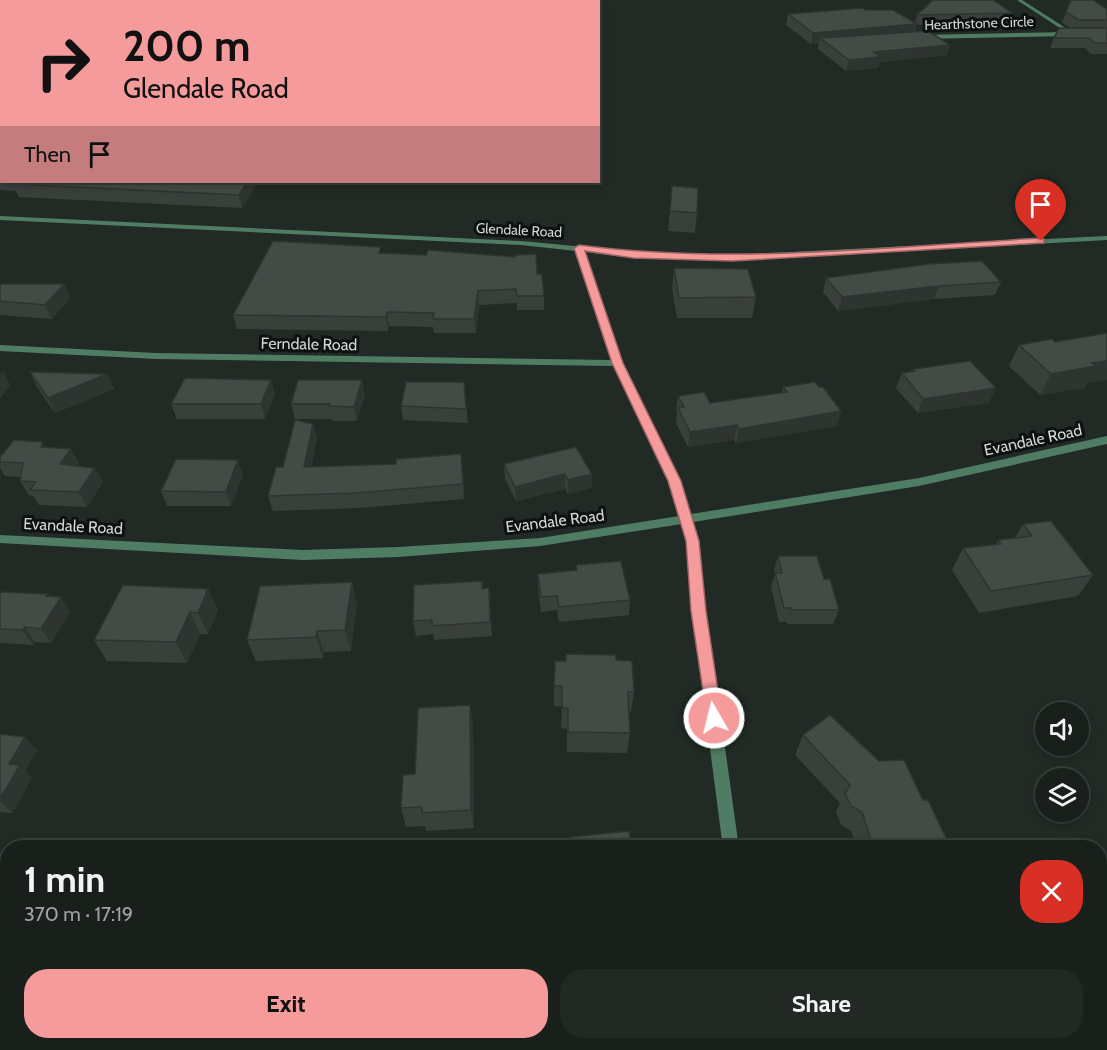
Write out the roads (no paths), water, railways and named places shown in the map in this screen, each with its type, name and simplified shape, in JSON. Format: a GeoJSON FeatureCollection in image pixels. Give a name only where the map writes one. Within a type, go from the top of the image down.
{"type":"FeatureCollection","features":[{"type":"Feature","properties":{"kind":"street"},"geometry":{"type":"LineString","coordinates":[[1019,0],[1071,34]]}},
{"type":"Feature","properties":{"kind":"street","name":"Hearthstone Circle"},"geometry":{"type":"LineString","coordinates":[[911,38],[1080,34]]}},
{"type":"Feature","properties":{"kind":"street","name":"Glendale Road"},"geometry":{"type":"LineString","coordinates":[[0,218],[521,243],[633,255],[732,258],[1107,238]]}},
{"type":"Feature","properties":{"kind":"street"},"geometry":{"type":"LineString","coordinates":[[579,248],[617,363],[675,481],[693,541],[699,611],[730,840]]}},
{"type":"Feature","properties":{"kind":"street","name":"Ferndale Road"},"geometry":{"type":"LineString","coordinates":[[0,348],[168,357],[617,363]]}},
{"type":"Feature","properties":{"kind":"street","name":"Evandale Road"},"geometry":{"type":"LineString","coordinates":[[0,539],[303,555],[398,552],[540,542],[919,482],[1107,440]]}}]}
